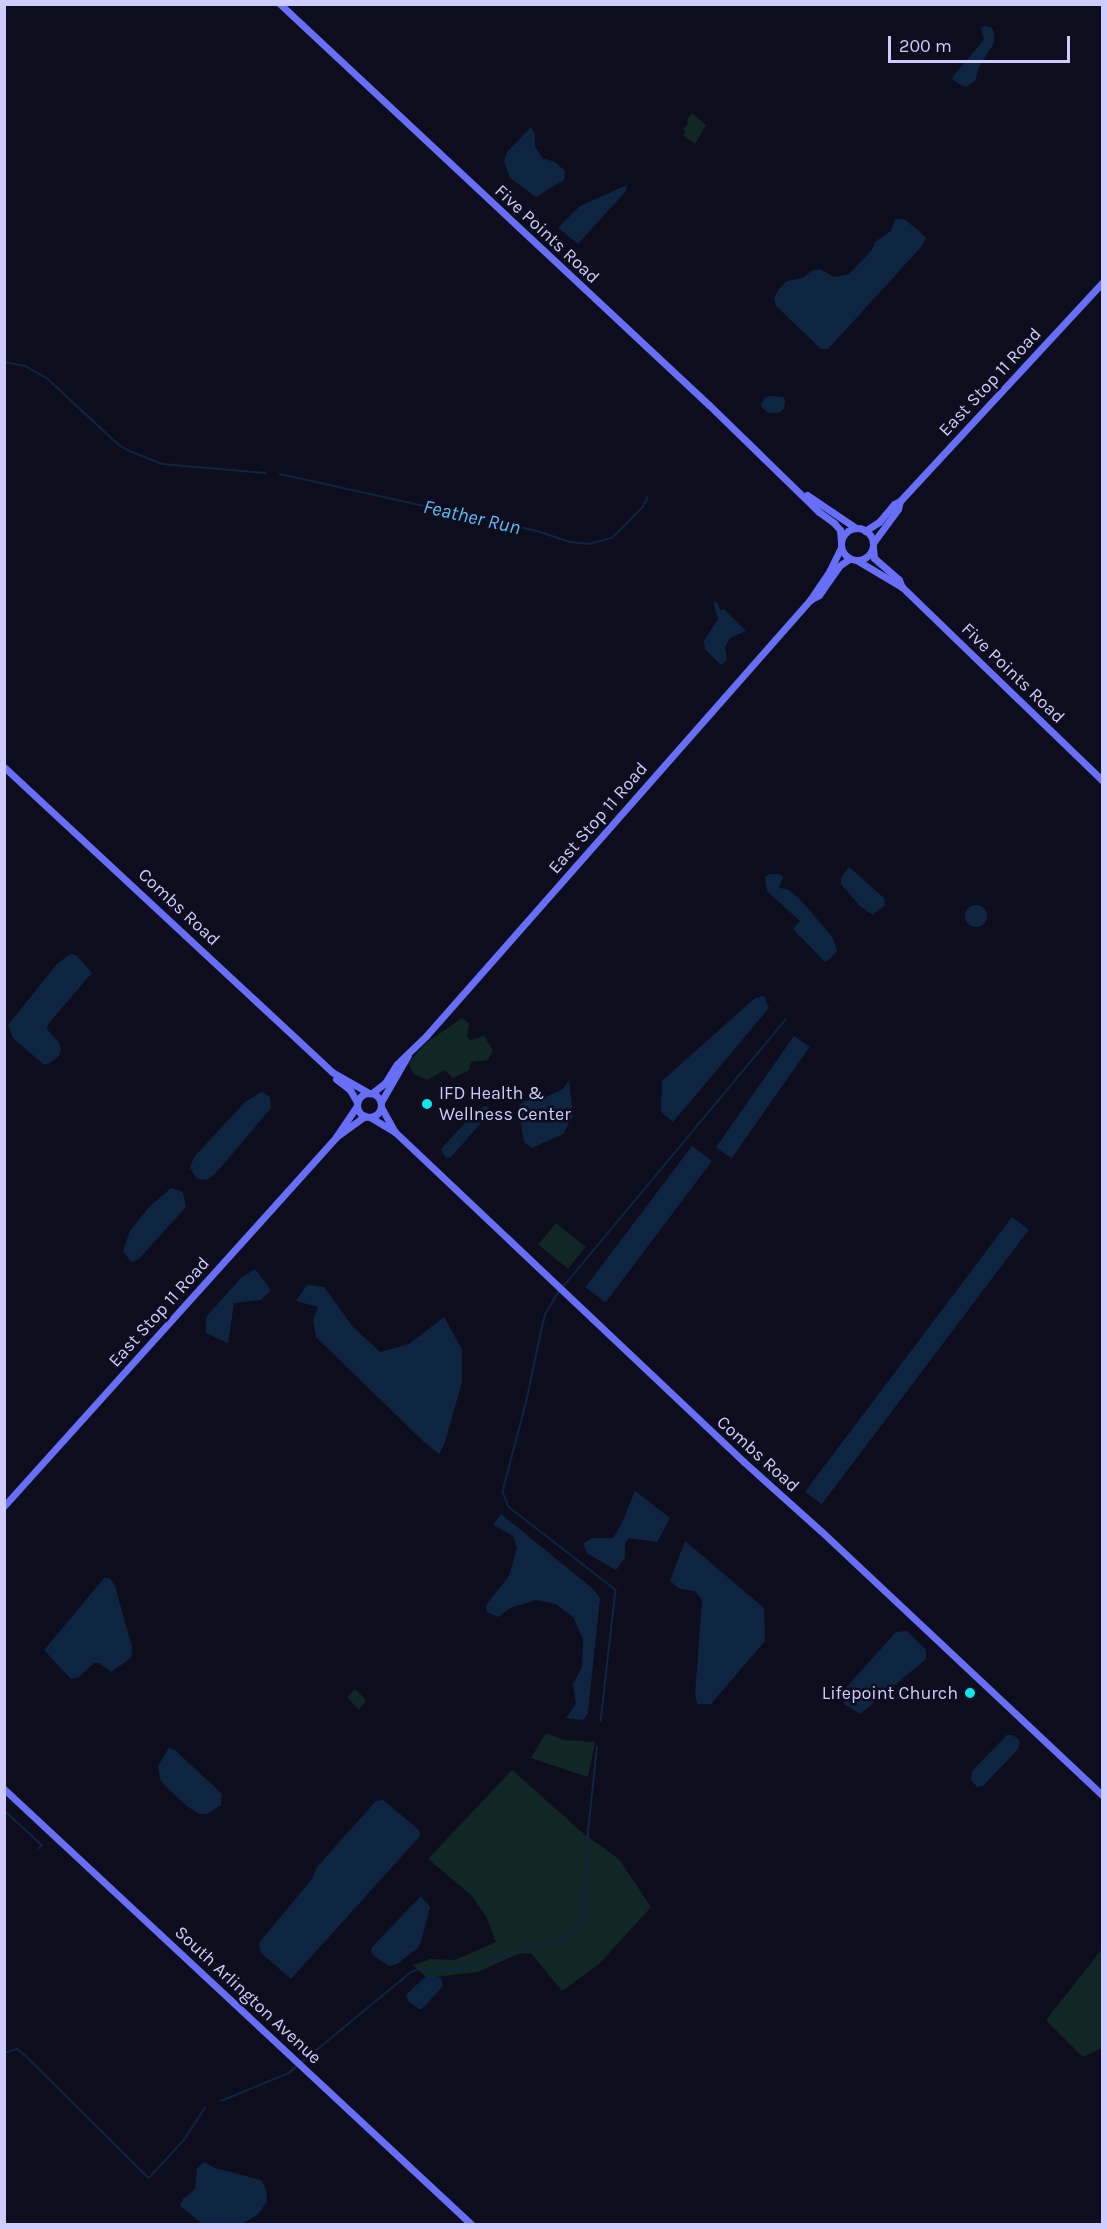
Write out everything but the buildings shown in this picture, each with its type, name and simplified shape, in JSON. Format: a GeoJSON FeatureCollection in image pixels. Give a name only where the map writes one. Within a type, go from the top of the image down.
{"type":"FeatureCollection","features":[{"type":"Feature","properties":{"kind":"street","name":"Five Points Road"},"geometry":{"type":"LineString","coordinates":[[280,4],[837,526],[841,544]]}},
{"type":"Feature","properties":{"kind":"street","name":"East Stop 11 Road"},"geometry":{"type":"LineString","coordinates":[[865,531],[879,522],[894,504],[900,501],[1102,283]]}},
{"type":"Feature","properties":{"kind":"street","name":"Five Points Road"},"geometry":{"type":"LineString","coordinates":[[793,485],[856,528]]}},
{"type":"Feature","properties":{"kind":"street","name":"East Stop 11 Road"},"geometry":{"type":"LineString","coordinates":[[873,545],[898,509],[900,501]]}},
{"type":"Feature","properties":{"kind":"street"},"geometry":{"type":"LineString","coordinates":[[856,528],[865,531],[873,545],[866,558],[853,560],[841,544],[847,532],[856,528]]}},
{"type":"Feature","properties":{"kind":"street","name":"East Stop 11 Road"},"geometry":{"type":"LineString","coordinates":[[370,1093],[385,1083],[397,1064],[408,1055],[810,600],[830,570],[841,544]]}},
{"type":"Feature","properties":{"kind":"street","name":"Five Points Road"},"geometry":{"type":"LineString","coordinates":[[873,545],[874,558],[899,580],[902,587]]}},
{"type":"Feature","properties":{"kind":"street","name":"Five Points Road"},"geometry":{"type":"LineString","coordinates":[[853,560],[902,587],[1102,780]]}},
{"type":"Feature","properties":{"kind":"street","name":"East Stop 11 Road"},"geometry":{"type":"LineString","coordinates":[[810,600],[819,595],[839,566],[853,560]]}},
{"type":"Feature","properties":{"kind":"street","name":"Combs Road"},"geometry":{"type":"LineString","coordinates":[[4,767],[332,1072],[370,1093]]}},
{"type":"Feature","properties":{"kind":"street","name":"East Stop 11 Road"},"geometry":{"type":"LineString","coordinates":[[381,1105],[408,1055]]}},
{"type":"Feature","properties":{"kind":"street","name":"Combs Road"},"geometry":{"type":"LineString","coordinates":[[332,1072],[335,1078],[350,1090],[357,1104]]}},
{"type":"Feature","properties":{"kind":"street"},"geometry":{"type":"LineString","coordinates":[[370,1093],[381,1105],[378,1113],[368,1117],[357,1104],[362,1095],[370,1093]]}},
{"type":"Feature","properties":{"kind":"street","name":"East Stop 11 Road"},"geometry":{"type":"LineString","coordinates":[[4,1506],[336,1137],[357,1104]]}},
{"type":"Feature","properties":{"kind":"street","name":"Combs Road"},"geometry":{"type":"LineString","coordinates":[[381,1105],[395,1132]]}},
{"type":"Feature","properties":{"kind":"street","name":"East Stop 11 Road"},"geometry":{"type":"LineString","coordinates":[[336,1137],[368,1117]]}},
{"type":"Feature","properties":{"kind":"street","name":"Combs Road"},"geometry":{"type":"LineString","coordinates":[[368,1117],[395,1132],[1102,1796]]}},
{"type":"Feature","properties":{"kind":"street","name":"South Arlington Avenue"},"geometry":{"type":"LineString","coordinates":[[4,1789],[471,2224]]}},
{"type":"Feature","properties":{"kind":"green space"},"geometry":{"type":"Polygon","coordinates":[[[692,113],[706,125],[695,144],[683,135],[686,131],[683,129],[688,124],[687,120],[692,113]]]}},
{"type":"Feature","properties":{"kind":"green space"},"geometry":{"type":"Polygon","coordinates":[[[462,1018],[469,1023],[467,1037],[471,1040],[484,1036],[493,1050],[488,1060],[471,1062],[469,1070],[453,1078],[445,1070],[427,1080],[414,1074],[408,1063],[426,1043],[462,1018]]]}},
{"type":"Feature","properties":{"kind":"green space"},"geometry":{"type":"Polygon","coordinates":[[[556,1223],[586,1247],[568,1269],[538,1245],[556,1223]]]}},
{"type":"Feature","properties":{"kind":"green space"},"geometry":{"type":"Polygon","coordinates":[[[355,1689],[366,1700],[359,1710],[347,1697],[355,1689]]]}},
{"type":"Feature","properties":{"kind":"green space"},"geometry":{"type":"Polygon","coordinates":[[[546,1733],[564,1740],[595,1742],[588,1777],[531,1758],[546,1733]]]}},
{"type":"Feature","properties":{"kind":"green space"},"geometry":{"type":"Polygon","coordinates":[[[512,1770],[584,1834],[619,1859],[651,1907],[599,1964],[562,1991],[531,1953],[518,1954],[478,1972],[427,1978],[413,1965],[431,1959],[455,1960],[496,1942],[487,1918],[472,1896],[428,1859],[512,1770]]]}},
{"type":"Feature","properties":{"kind":"green space"},"geometry":{"type":"Polygon","coordinates":[[[1102,1949],[1102,2048],[1083,2057],[1046,2020],[1102,1949]]]}},
{"type":"Feature","properties":{"kind":"water"},"geometry":{"type":"Polygon","coordinates":[[[984,26],[991,27],[994,32],[994,43],[979,67],[975,81],[966,87],[952,79],[984,40],[981,29],[984,26]]]}},
{"type":"Feature","properties":{"kind":"water"},"geometry":{"type":"Polygon","coordinates":[[[531,127],[535,134],[535,146],[542,158],[555,162],[565,171],[564,180],[536,197],[510,178],[504,161],[507,152],[531,127]]]}},
{"type":"Feature","properties":{"kind":"water"},"geometry":{"type":"Polygon","coordinates":[[[627,185],[626,191],[578,244],[558,228],[580,206],[627,185]]]}},
{"type":"Feature","properties":{"kind":"water"},"geometry":{"type":"Polygon","coordinates":[[[895,219],[904,219],[926,238],[922,246],[828,349],[821,349],[776,306],[774,298],[779,289],[787,281],[803,278],[811,271],[820,269],[834,277],[849,274],[872,250],[875,242],[891,231],[895,219]]]}},
{"type":"Feature","properties":{"kind":"water"},"geometry":{"type":"Polygon","coordinates":[[[783,397],[784,409],[779,413],[768,413],[761,406],[764,398],[783,397]]]}},
{"type":"Feature","properties":{"kind":"water"},"geometry":{"type":"Polygon","coordinates":[[[713,602],[718,603],[720,610],[724,609],[746,631],[730,638],[725,647],[727,660],[721,665],[705,649],[704,641],[718,619],[713,602]]]}},
{"type":"Feature","properties":{"kind":"water"},"geometry":{"type":"Polygon","coordinates":[[[849,867],[884,898],[885,905],[873,915],[860,906],[841,884],[841,878],[849,867]]]}},
{"type":"Feature","properties":{"kind":"water"},"geometry":{"type":"Polygon","coordinates":[[[770,874],[780,874],[783,877],[779,888],[787,889],[798,897],[833,938],[837,951],[831,958],[825,962],[793,929],[800,921],[767,891],[765,877],[770,874]]]}},
{"type":"Feature","properties":{"kind":"water"},"geometry":{"type":"Polygon","coordinates":[[[976,905],[984,908],[987,916],[984,924],[976,927],[968,924],[965,916],[968,908],[976,905]]]}},
{"type":"Feature","properties":{"kind":"water"},"geometry":{"type":"Polygon","coordinates":[[[70,954],[76,955],[92,973],[48,1024],[47,1029],[59,1043],[61,1050],[58,1057],[48,1064],[43,1064],[13,1038],[8,1025],[57,964],[70,954]]]}},
{"type":"Feature","properties":{"kind":"water"},"geometry":{"type":"Polygon","coordinates":[[[764,996],[769,1008],[673,1122],[661,1112],[662,1081],[755,998],[764,996]]]}},
{"type":"Feature","properties":{"kind":"water"},"geometry":{"type":"Polygon","coordinates":[[[794,1036],[810,1047],[732,1158],[716,1147],[794,1036]]]}},
{"type":"Feature","properties":{"kind":"water"},"geometry":{"type":"Polygon","coordinates":[[[569,1080],[573,1116],[563,1134],[532,1148],[524,1142],[518,1107],[524,1101],[544,1098],[563,1089],[569,1080]]]}},
{"type":"Feature","properties":{"kind":"water"},"geometry":{"type":"Polygon","coordinates":[[[262,1092],[270,1097],[271,1108],[215,1174],[206,1180],[197,1179],[190,1168],[194,1157],[246,1101],[262,1092]]]}},
{"type":"Feature","properties":{"kind":"water"},"geometry":{"type":"Polygon","coordinates":[[[486,1106],[490,1109],[487,1116],[451,1157],[446,1158],[441,1149],[479,1108],[486,1106]]]}},
{"type":"Feature","properties":{"kind":"water"},"geometry":{"type":"Polygon","coordinates":[[[692,1146],[712,1161],[605,1302],[585,1287],[692,1146]]]}},
{"type":"Feature","properties":{"kind":"water"},"geometry":{"type":"Polygon","coordinates":[[[171,1188],[183,1192],[186,1207],[139,1259],[131,1262],[123,1251],[130,1231],[149,1207],[171,1188]]]}},
{"type":"Feature","properties":{"kind":"water"},"geometry":{"type":"Polygon","coordinates":[[[1012,1217],[1029,1230],[822,1504],[805,1492],[1012,1217]]]}},
{"type":"Feature","properties":{"kind":"water"},"geometry":{"type":"Polygon","coordinates":[[[255,1269],[271,1290],[261,1300],[234,1303],[228,1343],[206,1333],[206,1317],[241,1278],[255,1269]]]}},
{"type":"Feature","properties":{"kind":"water"},"geometry":{"type":"Polygon","coordinates":[[[307,1285],[324,1287],[353,1327],[380,1352],[409,1344],[444,1317],[462,1349],[462,1382],[445,1442],[439,1454],[316,1337],[313,1320],[318,1307],[296,1301],[307,1285]]]}},
{"type":"Feature","properties":{"kind":"water"},"geometry":{"type":"Polygon","coordinates":[[[635,1491],[670,1518],[657,1542],[629,1538],[625,1543],[625,1558],[616,1570],[588,1554],[583,1544],[592,1538],[613,1538],[635,1491]]]}},
{"type":"Feature","properties":{"kind":"water"},"geometry":{"type":"Polygon","coordinates":[[[501,1514],[592,1588],[600,1598],[588,1713],[583,1720],[566,1718],[576,1704],[573,1684],[582,1667],[583,1639],[573,1617],[556,1604],[536,1600],[510,1608],[498,1617],[487,1612],[486,1605],[509,1576],[517,1548],[513,1536],[493,1525],[501,1514]]]}},
{"type":"Feature","properties":{"kind":"water"},"geometry":{"type":"Polygon","coordinates":[[[685,1541],[764,1608],[765,1641],[711,1704],[697,1704],[695,1694],[702,1600],[695,1591],[680,1589],[670,1581],[685,1541]]]}},
{"type":"Feature","properties":{"kind":"water"},"geometry":{"type":"Polygon","coordinates":[[[104,1578],[110,1578],[115,1586],[132,1647],[131,1658],[111,1672],[99,1663],[94,1663],[79,1677],[71,1679],[44,1650],[104,1578]]]}},
{"type":"Feature","properties":{"kind":"water"},"geometry":{"type":"Polygon","coordinates":[[[907,1631],[926,1650],[926,1659],[860,1714],[844,1704],[844,1690],[896,1632],[907,1631]]]}},
{"type":"Feature","properties":{"kind":"water"},"geometry":{"type":"Polygon","coordinates":[[[1007,1735],[1013,1735],[1020,1741],[1018,1749],[983,1786],[977,1787],[971,1780],[972,1771],[1007,1735]]]}},
{"type":"Feature","properties":{"kind":"water"},"geometry":{"type":"Polygon","coordinates":[[[169,1748],[176,1751],[222,1794],[221,1805],[207,1814],[200,1814],[188,1807],[166,1787],[160,1779],[158,1766],[169,1748]]]}},
{"type":"Feature","properties":{"kind":"water"},"geometry":{"type":"Polygon","coordinates":[[[383,1800],[419,1830],[420,1836],[291,1979],[261,1953],[259,1943],[312,1879],[317,1867],[376,1801],[383,1800]]]}},
{"type":"Feature","properties":{"kind":"water"},"geometry":{"type":"Polygon","coordinates":[[[421,1896],[430,1907],[421,1942],[418,1948],[397,1964],[389,1966],[374,1956],[371,1952],[372,1947],[421,1896]]]}},
{"type":"Feature","properties":{"kind":"water"},"geometry":{"type":"Polygon","coordinates":[[[434,1975],[441,1978],[443,1986],[422,2009],[419,2009],[408,2001],[406,1995],[426,1976],[434,1975]]]}},
{"type":"Feature","properties":{"kind":"water"},"geometry":{"type":"Polygon","coordinates":[[[204,2162],[215,2168],[261,2180],[266,2189],[267,2202],[258,2214],[242,2224],[203,2224],[180,2206],[183,2199],[195,2189],[197,2168],[204,2162]]]}},
{"type":"Feature","properties":{"kind":"waterway","name":"Feather Run"},"geometry":{"type":"LineString","coordinates":[[4,362],[25,366],[48,379],[119,445],[130,451],[163,464],[266,473]]}},
{"type":"Feature","properties":{"kind":"waterway","name":"Feather Run"},"geometry":{"type":"LineString","coordinates":[[280,474],[537,531],[570,542],[589,544],[612,538],[643,507],[647,498]]}},
{"type":"Feature","properties":{"kind":"waterway"},"geometry":{"type":"LineString","coordinates":[[562,1288],[786,1019]]}},
{"type":"Feature","properties":{"kind":"waterway"},"geometry":{"type":"LineString","coordinates":[[559,1292],[546,1314],[503,1492],[509,1507],[616,1590],[601,1721]]}},
{"type":"Feature","properties":{"kind":"waterway"},"geometry":{"type":"LineString","coordinates":[[522,1949],[557,1941],[578,1928],[585,1920],[588,1832],[597,1747]]}},
{"type":"Feature","properties":{"kind":"waterway"},"geometry":{"type":"LineString","coordinates":[[4,1810],[42,1845],[40,1848]]}},
{"type":"Feature","properties":{"kind":"waterway"},"geometry":{"type":"LineString","coordinates":[[302,2062],[411,1972],[419,1969],[458,1969],[512,1952]]}},
{"type":"Feature","properties":{"kind":"waterway"},"geometry":{"type":"LineString","coordinates":[[4,2053],[17,2049],[23,2053],[149,2178],[184,2140],[205,2108]]}},
{"type":"Feature","properties":{"kind":"waterway"},"geometry":{"type":"LineString","coordinates":[[221,2101],[289,2073],[296,2067]]}},
{"type":"Feature","properties":{"kind":"place","name":"IFD Health & Wellness Center"},"geometry":{"type":"Point","coordinates":[427,1104]}},
{"type":"Feature","properties":{"kind":"place","name":"Lifepoint Church"},"geometry":{"type":"Point","coordinates":[970,1693]}}]}
